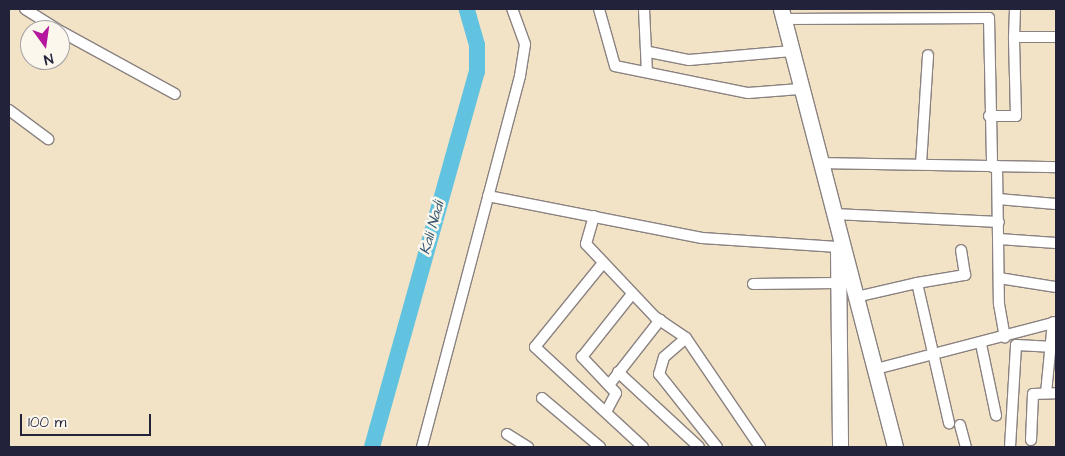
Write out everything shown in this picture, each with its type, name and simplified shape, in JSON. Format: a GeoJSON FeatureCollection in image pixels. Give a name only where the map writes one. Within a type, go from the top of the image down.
{"type":"FeatureCollection","features":[{"type":"Feature","properties":{"kind":"street"},"geometry":{"type":"LineString","coordinates":[[25,9],[42,20]]}},
{"type":"Feature","properties":{"kind":"street"},"geometry":{"type":"LineString","coordinates":[[422,447],[525,54],[512,9]]}},
{"type":"Feature","properties":{"kind":"street"},"geometry":{"type":"LineString","coordinates":[[599,9],[611,60],[621,68],[748,93],[800,89]]}},
{"type":"Feature","properties":{"kind":"street"},"geometry":{"type":"LineString","coordinates":[[644,9],[649,52],[647,72]]}},
{"type":"Feature","properties":{"kind":"street"},"geometry":{"type":"LineString","coordinates":[[989,116],[1016,116],[1015,9]]}},
{"type":"Feature","properties":{"kind":"street"},"geometry":{"type":"LineString","coordinates":[[895,447],[876,369],[838,240],[834,214],[782,14],[990,18],[989,116],[998,199],[999,278],[1005,337]]}},
{"type":"Feature","properties":{"kind":"street"},"geometry":{"type":"LineString","coordinates":[[70,37],[175,94]]}},
{"type":"Feature","properties":{"kind":"street"},"geometry":{"type":"LineString","coordinates":[[1014,37],[1056,37]]}},
{"type":"Feature","properties":{"kind":"street"},"geometry":{"type":"LineString","coordinates":[[649,52],[689,60],[792,51]]}},
{"type":"Feature","properties":{"kind":"street"},"geometry":{"type":"LineString","coordinates":[[921,164],[928,54]]}},
{"type":"Feature","properties":{"kind":"street"},"geometry":{"type":"LineString","coordinates":[[9,110],[48,139]]}},
{"type":"Feature","properties":{"kind":"street"},"geometry":{"type":"LineString","coordinates":[[821,163],[1056,167]]}},
{"type":"Feature","properties":{"kind":"street"},"geometry":{"type":"LineString","coordinates":[[488,196],[702,238],[838,240]]}},
{"type":"Feature","properties":{"kind":"street"},"geometry":{"type":"LineString","coordinates":[[998,199],[1056,204]]}},
{"type":"Feature","properties":{"kind":"street"},"geometry":{"type":"LineString","coordinates":[[834,214],[999,222]]}},
{"type":"Feature","properties":{"kind":"street"},"geometry":{"type":"LineString","coordinates":[[594,216],[585,240],[632,294],[660,320],[686,338],[760,447]]}},
{"type":"Feature","properties":{"kind":"street"},"geometry":{"type":"LineString","coordinates":[[999,239],[1056,243]]}},
{"type":"Feature","properties":{"kind":"street"},"geometry":{"type":"LineString","coordinates":[[838,240],[840,447]]}},
{"type":"Feature","properties":{"kind":"street"},"geometry":{"type":"LineString","coordinates":[[856,297],[916,283],[965,275],[962,250]]}},
{"type":"Feature","properties":{"kind":"street"},"geometry":{"type":"LineString","coordinates":[[604,264],[535,347],[643,447]]}},
{"type":"Feature","properties":{"kind":"street"},"geometry":{"type":"LineString","coordinates":[[999,278],[1056,287]]}},
{"type":"Feature","properties":{"kind":"street"},"geometry":{"type":"LineString","coordinates":[[753,284],[837,282]]}},
{"type":"Feature","properties":{"kind":"street"},"geometry":{"type":"LineString","coordinates":[[916,283],[949,423]]}},
{"type":"Feature","properties":{"kind":"street"},"geometry":{"type":"LineString","coordinates":[[606,412],[616,397],[609,385],[582,356],[632,294]]}},
{"type":"Feature","properties":{"kind":"street"},"geometry":{"type":"LineString","coordinates":[[609,385],[660,320]]}},
{"type":"Feature","properties":{"kind":"street"},"geometry":{"type":"LineString","coordinates":[[876,369],[981,344],[1054,322],[1050,347],[1051,393],[1032,394],[1031,440]]}},
{"type":"Feature","properties":{"kind":"street"},"geometry":{"type":"LineString","coordinates":[[686,338],[664,357],[659,374],[717,447]]}},
{"type":"Feature","properties":{"kind":"street"},"geometry":{"type":"LineString","coordinates":[[981,344],[996,415]]}},
{"type":"Feature","properties":{"kind":"street"},"geometry":{"type":"LineString","coordinates":[[1010,447],[1016,345],[1050,347]]}},
{"type":"Feature","properties":{"kind":"street"},"geometry":{"type":"LineString","coordinates":[[618,372],[699,447]]}},
{"type":"Feature","properties":{"kind":"street"},"geometry":{"type":"LineString","coordinates":[[542,398],[600,447]]}},
{"type":"Feature","properties":{"kind":"street"},"geometry":{"type":"LineString","coordinates":[[960,425],[966,447]]}},
{"type":"Feature","properties":{"kind":"street"},"geometry":{"type":"LineString","coordinates":[[507,434],[528,447]]}},
{"type":"Feature","properties":{"kind":"waterway","name":"Kali Nadi"},"geometry":{"type":"LineString","coordinates":[[372,447],[477,72],[477,45],[467,9]]}}]}
